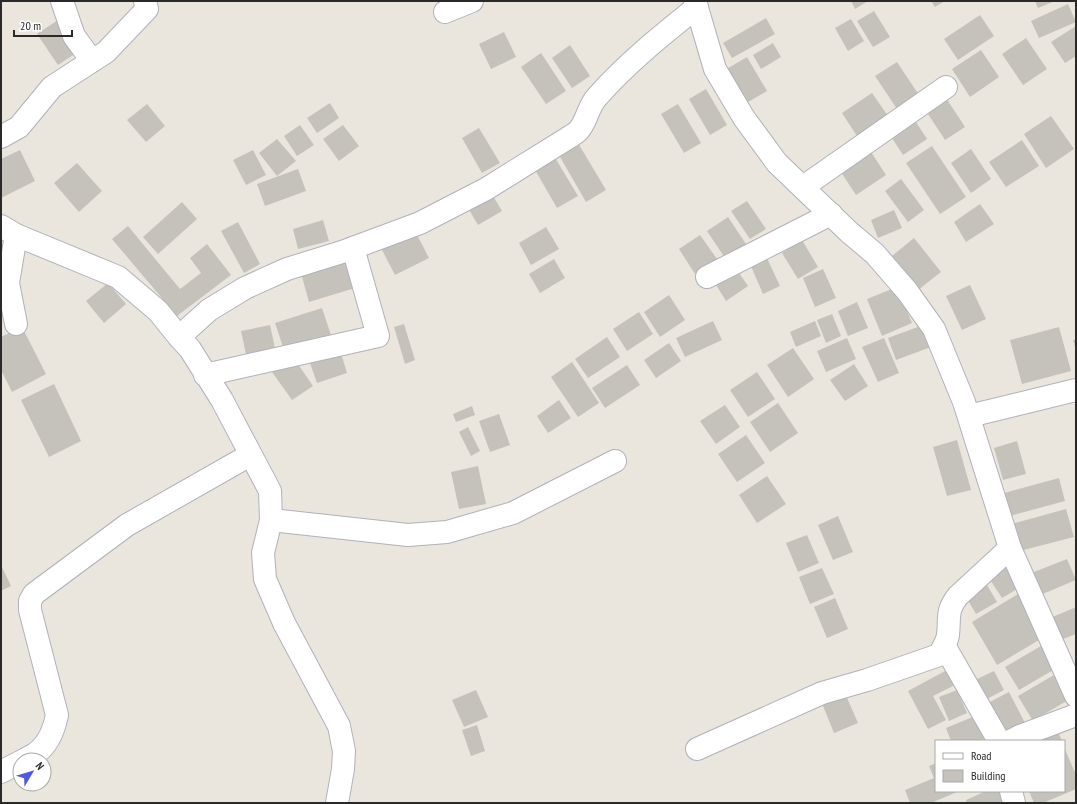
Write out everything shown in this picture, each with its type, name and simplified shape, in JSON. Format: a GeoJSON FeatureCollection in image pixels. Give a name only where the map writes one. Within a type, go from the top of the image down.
{"type":"FeatureCollection","features":[{"type":"Feature","properties":{"kind":"street"},"geometry":{"type":"LineString","coordinates":[[62,1],[74,36],[92,61]]}},
{"type":"Feature","properties":{"kind":"street"},"geometry":{"type":"LineString","coordinates":[[1,136],[19,127],[52,87],[106,52],[147,9],[145,1]]}},
{"type":"Feature","properties":{"kind":"street"},"geometry":{"type":"LineString","coordinates":[[445,12],[472,1]]}},
{"type":"Feature","properties":{"kind":"street"},"geometry":{"type":"LineString","coordinates":[[179,337],[209,310],[245,288],[287,268],[353,248],[420,224],[486,189],[578,132],[595,98],[640,54],[696,4],[715,69],[744,118],[777,163],[849,232],[875,254],[907,291],[934,329],[969,416],[1010,548],[1076,696]]}},
{"type":"Feature","properties":{"kind":"street"},"geometry":{"type":"LineString","coordinates":[[803,187],[946,86]]}},
{"type":"Feature","properties":{"kind":"street"},"geometry":{"type":"LineString","coordinates":[[707,277],[831,214]]}},
{"type":"Feature","properties":{"kind":"street"},"geometry":{"type":"LineString","coordinates":[[16,324],[8,283],[8,230],[118,276],[158,311],[190,349],[222,400],[270,491],[271,520],[263,553],[265,579],[284,623],[339,726],[344,751],[337,803]]}},
{"type":"Feature","properties":{"kind":"street"},"geometry":{"type":"LineString","coordinates":[[205,374],[378,336],[353,248]]}},
{"type":"Feature","properties":{"kind":"street"},"geometry":{"type":"LineString","coordinates":[[969,416],[1076,390]]}},
{"type":"Feature","properties":{"kind":"street"},"geometry":{"type":"LineString","coordinates":[[38,752],[48,741],[55,728],[57,715],[30,610],[30,601],[34,594],[127,525],[250,454]]}},
{"type":"Feature","properties":{"kind":"street"},"geometry":{"type":"LineString","coordinates":[[271,520],[408,535],[446,532],[513,513],[615,461]]}},
{"type":"Feature","properties":{"kind":"street"},"geometry":{"type":"LineString","coordinates":[[697,749],[822,693],[867,680],[939,655],[945,647],[948,635],[949,612],[952,603],[1010,548]]}},
{"type":"Feature","properties":{"kind":"street"},"geometry":{"type":"LineString","coordinates":[[945,647],[998,740]]}},
{"type":"Feature","properties":{"kind":"street"},"geometry":{"type":"LineString","coordinates":[[1012,740],[1076,715]]}},
{"type":"Feature","properties":{"kind":"street"},"geometry":{"type":"LineString","coordinates":[[1,772],[12,766]]}},
{"type":"Feature","properties":{"kind":"street"},"geometry":{"type":"LineString","coordinates":[[1011,792],[1014,803]]}},
{"type":"Feature","properties":{"kind":"building"},"geometry":{"type":"Polygon","coordinates":[[[851,1],[868,1],[855,9],[851,1]]]}},
{"type":"Feature","properties":{"kind":"building"},"geometry":{"type":"Polygon","coordinates":[[[931,1],[945,1],[935,7],[931,1]]]}},
{"type":"Feature","properties":{"kind":"building"},"geometry":{"type":"Polygon","coordinates":[[[1035,1],[1055,1],[1038,8],[1035,1]]]}},
{"type":"Feature","properties":{"kind":"building"},"geometry":{"type":"Polygon","coordinates":[[[1068,4],[1076,22],[1039,38],[1031,21],[1068,4]]]}},
{"type":"Feature","properties":{"kind":"building"},"geometry":{"type":"Polygon","coordinates":[[[874,11],[890,37],[873,47],[857,21],[874,11]]]}},
{"type":"Feature","properties":{"kind":"building"},"geometry":{"type":"Polygon","coordinates":[[[980,15],[994,36],[958,60],[944,39],[980,15]]]}},
{"type":"Feature","properties":{"kind":"building"},"geometry":{"type":"Polygon","coordinates":[[[766,18],[775,34],[732,58],[723,43],[766,18]]]}},
{"type":"Feature","properties":{"kind":"building"},"geometry":{"type":"Polygon","coordinates":[[[851,19],[864,41],[848,51],[835,28],[851,19]]]}},
{"type":"Feature","properties":{"kind":"building"},"geometry":{"type":"Polygon","coordinates":[[[58,20],[79,51],[58,65],[37,34],[58,20]]]}},
{"type":"Feature","properties":{"kind":"building"},"geometry":{"type":"Polygon","coordinates":[[[1076,26],[1076,56],[1065,63],[1051,42],[1076,26]]]}},
{"type":"Feature","properties":{"kind":"building"},"geometry":{"type":"Polygon","coordinates":[[[504,32],[516,57],[491,69],[479,44],[504,32]]]}},
{"type":"Feature","properties":{"kind":"building"},"geometry":{"type":"Polygon","coordinates":[[[1026,38],[1047,69],[1023,85],[1002,54],[1026,38]]]}},
{"type":"Feature","properties":{"kind":"building"},"geometry":{"type":"Polygon","coordinates":[[[773,43],[781,57],[761,69],[753,55],[773,43]]]}},
{"type":"Feature","properties":{"kind":"building"},"geometry":{"type":"Polygon","coordinates":[[[570,45],[590,76],[572,88],[552,58],[570,45]]]}},
{"type":"Feature","properties":{"kind":"building"},"geometry":{"type":"Polygon","coordinates":[[[981,50],[999,77],[970,97],[952,69],[981,50]]]}},
{"type":"Feature","properties":{"kind":"building"},"geometry":{"type":"Polygon","coordinates":[[[541,53],[566,91],[546,104],[521,67],[541,53]]]}},
{"type":"Feature","properties":{"kind":"building"},"geometry":{"type":"Polygon","coordinates":[[[747,57],[767,91],[743,105],[723,71],[747,57]]]}},
{"type":"Feature","properties":{"kind":"building"},"geometry":{"type":"Polygon","coordinates":[[[897,62],[919,95],[897,109],[875,76],[897,62]]]}},
{"type":"Feature","properties":{"kind":"building"},"geometry":{"type":"Polygon","coordinates":[[[706,89],[727,125],[710,135],[689,99],[706,89]]]}},
{"type":"Feature","properties":{"kind":"building"},"geometry":{"type":"Polygon","coordinates":[[[872,93],[888,116],[857,136],[842,113],[872,93]]]}},
{"type":"Feature","properties":{"kind":"building"},"geometry":{"type":"Polygon","coordinates":[[[944,95],[965,127],[945,140],[924,108],[944,95]]]}},
{"type":"Feature","properties":{"kind":"building"},"geometry":{"type":"Polygon","coordinates":[[[330,103],[339,118],[317,133],[307,118],[330,103]]]}},
{"type":"Feature","properties":{"kind":"building"},"geometry":{"type":"Polygon","coordinates":[[[147,104],[165,126],[146,142],[127,120],[147,104]]]}},
{"type":"Feature","properties":{"kind":"building"},"geometry":{"type":"Polygon","coordinates":[[[678,104],[701,143],[684,153],[661,114],[678,104]]]}},
{"type":"Feature","properties":{"kind":"building"},"geometry":{"type":"Polygon","coordinates":[[[912,116],[927,139],[903,155],[888,132],[912,116]]]}},
{"type":"Feature","properties":{"kind":"building"},"geometry":{"type":"Polygon","coordinates":[[[1051,116],[1074,149],[1046,168],[1024,134],[1051,116]]]}},
{"type":"Feature","properties":{"kind":"building"},"geometry":{"type":"Polygon","coordinates":[[[300,125],[314,145],[297,156],[284,136],[300,125]]]}},
{"type":"Feature","properties":{"kind":"building"},"geometry":{"type":"Polygon","coordinates":[[[343,125],[359,146],[339,161],[323,139],[343,125]]]}},
{"type":"Feature","properties":{"kind":"building"},"geometry":{"type":"Polygon","coordinates":[[[479,128],[500,163],[482,173],[462,138],[479,128]]]}},
{"type":"Feature","properties":{"kind":"building"},"geometry":{"type":"Polygon","coordinates":[[[575,138],[606,190],[586,202],[556,150],[575,138]]]}},
{"type":"Feature","properties":{"kind":"building"},"geometry":{"type":"Polygon","coordinates":[[[277,139],[296,161],[277,176],[259,153],[277,139]]]}},
{"type":"Feature","properties":{"kind":"building"},"geometry":{"type":"Polygon","coordinates":[[[1022,140],[1039,166],[1006,187],[989,162],[1022,140]]]}},
{"type":"Feature","properties":{"kind":"building"},"geometry":{"type":"Polygon","coordinates":[[[867,146],[886,175],[856,195],[837,166],[867,146]]]}},
{"type":"Feature","properties":{"kind":"building"},"geometry":{"type":"Polygon","coordinates":[[[932,146],[966,197],[940,214],[906,163],[932,146]]]}},
{"type":"Feature","properties":{"kind":"building"},"geometry":{"type":"Polygon","coordinates":[[[971,149],[991,179],[971,193],[951,163],[971,149]]]}},
{"type":"Feature","properties":{"kind":"building"},"geometry":{"type":"Polygon","coordinates":[[[20,150],[35,181],[1,198],[1,159],[20,150]]]}},
{"type":"Feature","properties":{"kind":"building"},"geometry":{"type":"Polygon","coordinates":[[[253,150],[266,175],[246,185],[233,160],[253,150]]]}},
{"type":"Feature","properties":{"kind":"building"},"geometry":{"type":"Polygon","coordinates":[[[554,156],[578,196],[557,208],[534,168],[554,156]]]}},
{"type":"Feature","properties":{"kind":"building"},"geometry":{"type":"Polygon","coordinates":[[[77,163],[102,191],[79,212],[54,183],[77,163]]]}},
{"type":"Feature","properties":{"kind":"building"},"geometry":{"type":"Polygon","coordinates":[[[298,169],[306,191],[265,206],[257,184],[298,169]]]}},
{"type":"Feature","properties":{"kind":"building"},"geometry":{"type":"Polygon","coordinates":[[[901,179],[924,210],[908,222],[885,191],[901,179]]]}},
{"type":"Feature","properties":{"kind":"building"},"geometry":{"type":"Polygon","coordinates":[[[489,189],[502,211],[478,225],[465,203],[489,189]]]}},
{"type":"Feature","properties":{"kind":"building"},"geometry":{"type":"Polygon","coordinates":[[[747,201],[766,229],[750,239],[731,211],[747,201]]]}},
{"type":"Feature","properties":{"kind":"building"},"geometry":{"type":"Polygon","coordinates":[[[182,202],[197,219],[158,254],[143,237],[182,202]]]}},
{"type":"Feature","properties":{"kind":"building"},"geometry":{"type":"Polygon","coordinates":[[[980,204],[994,224],[966,242],[954,222],[980,204]]]}},
{"type":"Feature","properties":{"kind":"building"},"geometry":{"type":"Polygon","coordinates":[[[894,210],[902,228],[878,238],[871,220],[894,210]]]}},
{"type":"Feature","properties":{"kind":"building"},"geometry":{"type":"Polygon","coordinates":[[[728,217],[746,244],[725,258],[707,231],[728,217]]]}},
{"type":"Feature","properties":{"kind":"building"},"geometry":{"type":"Polygon","coordinates":[[[323,220],[329,241],[298,249],[293,229],[323,220]]]}},
{"type":"Feature","properties":{"kind":"building"},"geometry":{"type":"Polygon","coordinates":[[[238,222],[260,264],[244,273],[221,231],[238,222]]]}},
{"type":"Feature","properties":{"kind":"building"},"geometry":{"type":"Polygon","coordinates":[[[128,226],[180,289],[201,273],[190,258],[207,244],[231,275],[177,316],[112,239],[128,226]]]}},
{"type":"Feature","properties":{"kind":"building"},"geometry":{"type":"Polygon","coordinates":[[[546,227],[559,249],[531,265],[519,243],[546,227]]]}},
{"type":"Feature","properties":{"kind":"building"},"geometry":{"type":"Polygon","coordinates":[[[414,229],[429,258],[395,275],[380,246],[414,229]]]}},
{"type":"Feature","properties":{"kind":"building"},"geometry":{"type":"Polygon","coordinates":[[[700,235],[717,259],[695,274],[679,249],[700,235]]]}},
{"type":"Feature","properties":{"kind":"building"},"geometry":{"type":"Polygon","coordinates":[[[914,238],[941,272],[918,290],[892,256],[914,238]]]}},
{"type":"Feature","properties":{"kind":"building"},"geometry":{"type":"Polygon","coordinates":[[[802,240],[818,267],[798,279],[782,253],[802,240]]]}},
{"type":"Feature","properties":{"kind":"building"},"geometry":{"type":"Polygon","coordinates":[[[344,253],[355,288],[309,302],[299,266],[344,253]]]}},
{"type":"Feature","properties":{"kind":"building"},"geometry":{"type":"Polygon","coordinates":[[[766,256],[780,286],[763,294],[750,264],[766,256]]]}},
{"type":"Feature","properties":{"kind":"building"},"geometry":{"type":"Polygon","coordinates":[[[554,259],[565,278],[540,293],[529,274],[554,259]]]}},
{"type":"Feature","properties":{"kind":"building"},"geometry":{"type":"Polygon","coordinates":[[[823,269],[836,298],[815,307],[803,278],[823,269]]]}},
{"type":"Feature","properties":{"kind":"building"},"geometry":{"type":"Polygon","coordinates":[[[737,270],[748,286],[726,301],[716,285],[737,270]]]}},
{"type":"Feature","properties":{"kind":"building"},"geometry":{"type":"Polygon","coordinates":[[[108,283],[126,304],[104,323],[86,301],[108,283]]]}},
{"type":"Feature","properties":{"kind":"building"},"geometry":{"type":"Polygon","coordinates":[[[970,285],[986,319],[962,330],[946,296],[970,285]]]}},
{"type":"Feature","properties":{"kind":"building"},"geometry":{"type":"Polygon","coordinates":[[[897,287],[912,323],[882,336],[867,299],[897,287]]]}},
{"type":"Feature","properties":{"kind":"building"},"geometry":{"type":"Polygon","coordinates":[[[669,295],[685,320],[660,337],[644,312],[669,295]]]}},
{"type":"Feature","properties":{"kind":"building"},"geometry":{"type":"Polygon","coordinates":[[[857,302],[868,328],[848,336],[838,311],[857,302]]]}},
{"type":"Feature","properties":{"kind":"building"},"geometry":{"type":"Polygon","coordinates":[[[322,308],[332,338],[285,353],[275,323],[322,308]]]}},
{"type":"Feature","properties":{"kind":"building"},"geometry":{"type":"Polygon","coordinates":[[[639,312],[653,334],[627,351],[613,329],[639,312]]]}},
{"type":"Feature","properties":{"kind":"building"},"geometry":{"type":"Polygon","coordinates":[[[832,314],[841,336],[826,343],[817,320],[832,314]]]}},
{"type":"Feature","properties":{"kind":"building"},"geometry":{"type":"Polygon","coordinates":[[[713,321],[722,340],[685,357],[676,338],[713,321]]]}},
{"type":"Feature","properties":{"kind":"building"},"geometry":{"type":"Polygon","coordinates":[[[815,321],[821,336],[796,347],[790,332],[815,321]]]}},
{"type":"Feature","properties":{"kind":"building"},"geometry":{"type":"Polygon","coordinates":[[[404,324],[415,360],[405,364],[394,327],[404,324]]]}},
{"type":"Feature","properties":{"kind":"building"},"geometry":{"type":"Polygon","coordinates":[[[270,325],[276,353],[247,359],[241,331],[270,325]]]}},
{"type":"Feature","properties":{"kind":"building"},"geometry":{"type":"Polygon","coordinates":[[[923,325],[931,347],[896,360],[888,338],[923,325]]]}},
{"type":"Feature","properties":{"kind":"building"},"geometry":{"type":"Polygon","coordinates":[[[22,327],[46,374],[12,392],[1,370],[1,337],[22,327]]]}},
{"type":"Feature","properties":{"kind":"building"},"geometry":{"type":"Polygon","coordinates":[[[1059,327],[1071,371],[1022,384],[1010,340],[1059,327]]]}},
{"type":"Feature","properties":{"kind":"building"},"geometry":{"type":"Polygon","coordinates":[[[607,337],[620,357],[588,378],[575,359],[607,337]]]}},
{"type":"Feature","properties":{"kind":"building"},"geometry":{"type":"Polygon","coordinates":[[[847,338],[856,359],[826,372],[817,351],[847,338]]]}},
{"type":"Feature","properties":{"kind":"building"},"geometry":{"type":"Polygon","coordinates":[[[884,338],[899,373],[878,382],[862,347],[884,338]]]}},
{"type":"Feature","properties":{"kind":"building"},"geometry":{"type":"Polygon","coordinates":[[[1076,339],[1076,350],[1073,340],[1076,339]]]}},
{"type":"Feature","properties":{"kind":"building"},"geometry":{"type":"Polygon","coordinates":[[[669,343],[681,361],[656,378],[644,360],[669,343]]]}},
{"type":"Feature","properties":{"kind":"building"},"geometry":{"type":"Polygon","coordinates":[[[793,348],[814,379],[788,397],[767,365],[793,348]]]}},
{"type":"Feature","properties":{"kind":"building"},"geometry":{"type":"Polygon","coordinates":[[[340,350],[347,373],[317,383],[309,360],[340,350]]]}},
{"type":"Feature","properties":{"kind":"building"},"geometry":{"type":"Polygon","coordinates":[[[293,357],[313,386],[292,400],[272,372],[293,357]]]}},
{"type":"Feature","properties":{"kind":"building"},"geometry":{"type":"Polygon","coordinates":[[[572,362],[599,403],[578,417],[551,377],[572,362]]]}},
{"type":"Feature","properties":{"kind":"building"},"geometry":{"type":"Polygon","coordinates":[[[854,364],[868,386],[845,401],[830,380],[854,364]]]}},
{"type":"Feature","properties":{"kind":"building"},"geometry":{"type":"Polygon","coordinates":[[[627,365],[640,385],[605,408],[592,388],[627,365]]]}},
{"type":"Feature","properties":{"kind":"building"},"geometry":{"type":"Polygon","coordinates":[[[757,372],[775,399],[748,417],[730,390],[757,372]]]}},
{"type":"Feature","properties":{"kind":"building"},"geometry":{"type":"Polygon","coordinates":[[[54,384],[81,441],[49,457],[21,400],[54,384]]]}},
{"type":"Feature","properties":{"kind":"building"},"geometry":{"type":"Polygon","coordinates":[[[559,400],[571,418],[548,433],[537,416],[559,400]]]}},
{"type":"Feature","properties":{"kind":"building"},"geometry":{"type":"Polygon","coordinates":[[[778,403],[798,433],[770,452],[750,422],[778,403]]]}},
{"type":"Feature","properties":{"kind":"building"},"geometry":{"type":"Polygon","coordinates":[[[725,405],[740,427],[716,444],[700,421],[725,405]]]}},
{"type":"Feature","properties":{"kind":"building"},"geometry":{"type":"Polygon","coordinates":[[[472,406],[475,415],[456,422],[453,414],[472,406]]]}},
{"type":"Feature","properties":{"kind":"building"},"geometry":{"type":"Polygon","coordinates":[[[499,414],[510,445],[490,452],[479,421],[499,414]]]}},
{"type":"Feature","properties":{"kind":"building"},"geometry":{"type":"Polygon","coordinates":[[[468,427],[480,451],[471,456],[459,432],[468,427]]]}},
{"type":"Feature","properties":{"kind":"building"},"geometry":{"type":"Polygon","coordinates":[[[746,435],[765,463],[737,482],[718,454],[746,435]]]}},
{"type":"Feature","properties":{"kind":"building"},"geometry":{"type":"Polygon","coordinates":[[[957,440],[971,490],[947,496],[933,447],[957,440]]]}},
{"type":"Feature","properties":{"kind":"building"},"geometry":{"type":"Polygon","coordinates":[[[1017,441],[1026,474],[1003,480],[994,448],[1017,441]]]}},
{"type":"Feature","properties":{"kind":"building"},"geometry":{"type":"Polygon","coordinates":[[[478,466],[486,504],[459,509],[451,472],[478,466]]]}},
{"type":"Feature","properties":{"kind":"building"},"geometry":{"type":"Polygon","coordinates":[[[767,476],[786,504],[757,523],[739,495],[767,476]]]}},
{"type":"Feature","properties":{"kind":"building"},"geometry":{"type":"Polygon","coordinates":[[[1059,478],[1065,501],[1010,516],[1004,493],[1059,478]]]}},
{"type":"Feature","properties":{"kind":"building"},"geometry":{"type":"Polygon","coordinates":[[[1066,509],[1074,537],[1016,552],[1008,525],[1066,509]]]}},
{"type":"Feature","properties":{"kind":"building"},"geometry":{"type":"Polygon","coordinates":[[[838,516],[853,552],[833,560],[818,525],[838,516]]]}},
{"type":"Feature","properties":{"kind":"building"},"geometry":{"type":"Polygon","coordinates":[[[807,535],[819,563],[798,572],[786,543],[807,535]]]}},
{"type":"Feature","properties":{"kind":"building"},"geometry":{"type":"Polygon","coordinates":[[[1067,559],[1076,580],[1038,596],[1029,574],[1067,559]]]}},
{"type":"Feature","properties":{"kind":"building"},"geometry":{"type":"Polygon","coordinates":[[[1008,563],[1022,586],[1002,598],[987,575],[1008,563]]]}},
{"type":"Feature","properties":{"kind":"building"},"geometry":{"type":"Polygon","coordinates":[[[1,565],[11,586],[1,591],[1,565]]]}},
{"type":"Feature","properties":{"kind":"building"},"geometry":{"type":"Polygon","coordinates":[[[822,568],[834,594],[810,604],[799,577],[822,568]]]}},
{"type":"Feature","properties":{"kind":"building"},"geometry":{"type":"Polygon","coordinates":[[[984,580],[997,602],[976,614],[963,592],[984,580]]]}},
{"type":"Feature","properties":{"kind":"building"},"geometry":{"type":"Polygon","coordinates":[[[1018,594],[1044,637],[997,665],[972,622],[1018,594]]]}},
{"type":"Feature","properties":{"kind":"building"},"geometry":{"type":"Polygon","coordinates":[[[835,598],[848,629],[827,638],[814,607],[835,598]]]}},
{"type":"Feature","properties":{"kind":"building"},"geometry":{"type":"Polygon","coordinates":[[[1076,607],[1076,634],[1058,641],[1048,619],[1076,607]]]}},
{"type":"Feature","properties":{"kind":"building"},"geometry":{"type":"Polygon","coordinates":[[[1041,646],[1055,669],[1019,690],[1005,667],[1041,646]]]}},
{"type":"Feature","properties":{"kind":"building"},"geometry":{"type":"Polygon","coordinates":[[[947,670],[955,685],[933,696],[946,720],[928,729],[908,691],[947,670]]]}},
{"type":"Feature","properties":{"kind":"building"},"geometry":{"type":"Polygon","coordinates":[[[994,671],[1004,690],[983,701],[973,681],[994,671]]]}},
{"type":"Feature","properties":{"kind":"building"},"geometry":{"type":"Polygon","coordinates":[[[1054,675],[1068,700],[1033,721],[1018,696],[1054,675]]]}},
{"type":"Feature","properties":{"kind":"building"},"geometry":{"type":"Polygon","coordinates":[[[476,690],[488,717],[464,727],[452,700],[476,690]]]}},
{"type":"Feature","properties":{"kind":"building"},"geometry":{"type":"Polygon","coordinates":[[[957,690],[967,713],[949,721],[939,697],[957,690]]]}},
{"type":"Feature","properties":{"kind":"building"},"geometry":{"type":"Polygon","coordinates":[[[844,691],[858,723],[834,733],[821,701],[844,691]]]}},
{"type":"Feature","properties":{"kind":"building"},"geometry":{"type":"Polygon","coordinates":[[[1009,692],[1025,723],[1000,736],[984,705],[1009,692]]]}},
{"type":"Feature","properties":{"kind":"building"},"geometry":{"type":"Polygon","coordinates":[[[975,716],[985,739],[951,740],[946,728],[975,716]]]}},
{"type":"Feature","properties":{"kind":"building"},"geometry":{"type":"Polygon","coordinates":[[[477,725],[485,751],[471,756],[462,730],[477,725]]]}},
{"type":"Feature","properties":{"kind":"building"},"geometry":{"type":"Polygon","coordinates":[[[1057,729],[1062,740],[1031,740],[1057,729]]]}},
{"type":"Feature","properties":{"kind":"building"},"geometry":{"type":"Polygon","coordinates":[[[1065,749],[1076,775],[1076,789],[1043,803],[1034,803],[1029,792],[1065,792],[1065,749]]]}},
{"type":"Feature","properties":{"kind":"building"},"geometry":{"type":"Polygon","coordinates":[[[935,763],[935,792],[957,792],[931,803],[910,803],[905,790],[934,778],[929,766],[935,763]]]}},
{"type":"Feature","properties":{"kind":"building"},"geometry":{"type":"Polygon","coordinates":[[[984,792],[1002,792],[1007,803],[967,803],[966,800],[984,792]]]}}]}
